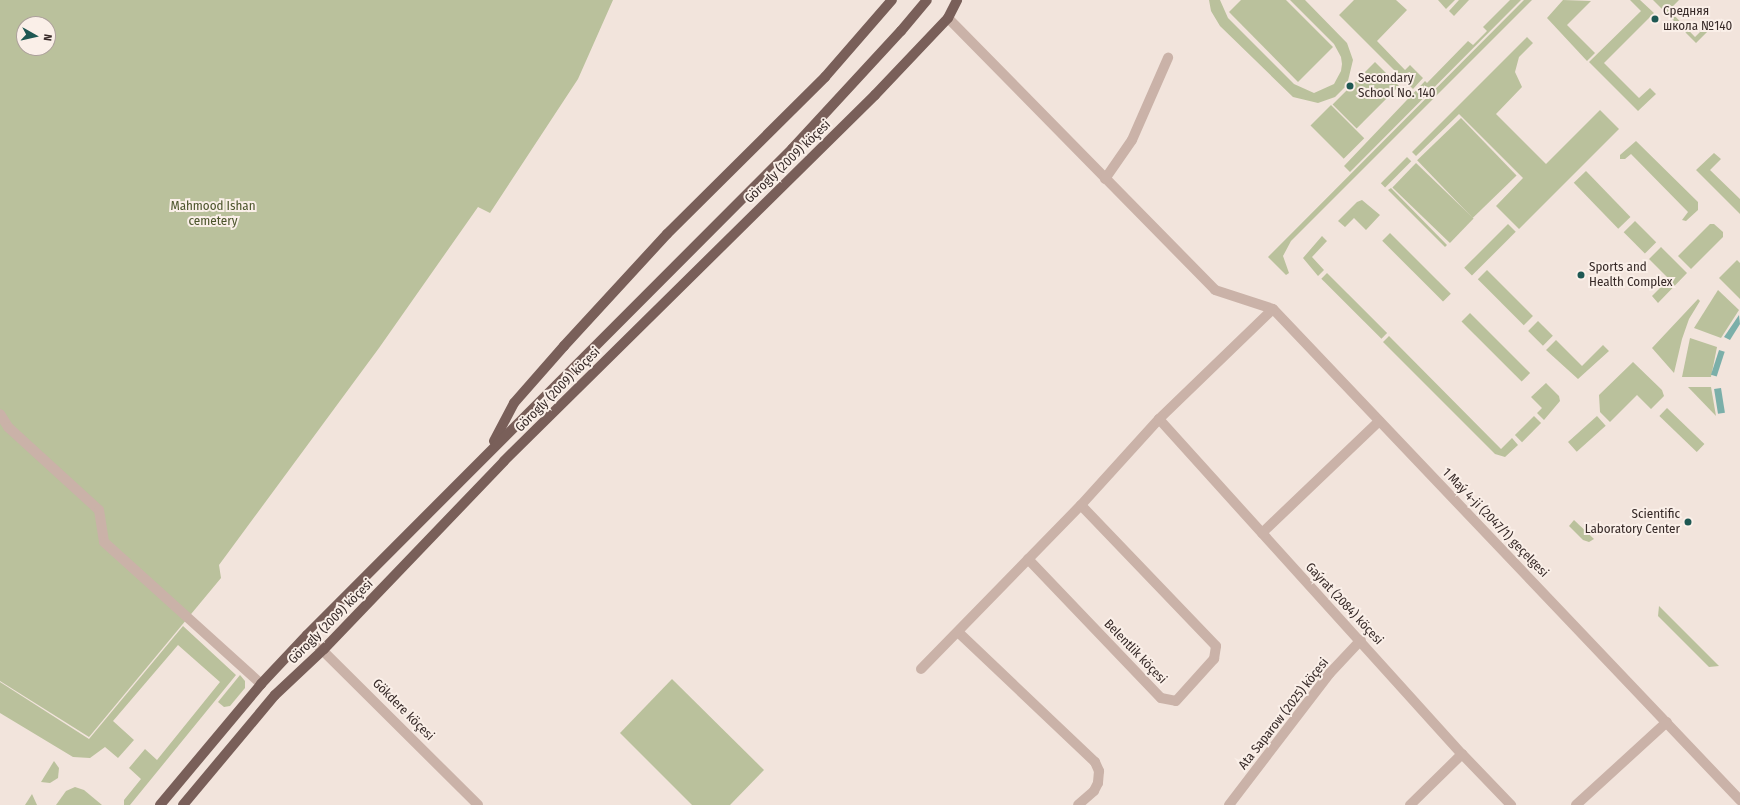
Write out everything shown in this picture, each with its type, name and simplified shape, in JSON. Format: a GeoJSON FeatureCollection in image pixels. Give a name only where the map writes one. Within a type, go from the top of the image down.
{"type":"FeatureCollection","features":[{"type":"Feature","properties":{"kind":"main road"},"geometry":{"type":"LineString","coordinates":[[489,451],[514,404],[564,346],[667,234],[825,77],[892,0]]}},
{"type":"Feature","properties":{"kind":"main road","name":"Görogly (2009) köçesi"},"geometry":{"type":"LineString","coordinates":[[160,805],[262,684],[307,635],[792,149],[901,31],[926,0]]}},
{"type":"Feature","properties":{"kind":"main road","name":"Görogly (2009) köçesi"},"geometry":{"type":"LineString","coordinates":[[183,805],[275,696],[324,649],[504,461],[875,95],[948,18],[957,0]]}},
{"type":"Feature","properties":{"kind":"street"},"geometry":{"type":"LineString","coordinates":[[948,18],[1106,179],[1132,140],[1168,58]]}},
{"type":"Feature","properties":{"kind":"street","name":"1 Maý 4-ji (2047/1) geçelgesi"},"geometry":{"type":"LineString","coordinates":[[1106,179],[1215,290],[1273,309],[1740,800]]}},
{"type":"Feature","properties":{"kind":"street"},"geometry":{"type":"LineString","coordinates":[[922,669],[1081,505],[1159,419],[1273,309]]}},
{"type":"Feature","properties":{"kind":"street"},"geometry":{"type":"LineString","coordinates":[[0,414],[8,427],[99,510],[104,542],[262,684]]}},
{"type":"Feature","properties":{"kind":"street","name":"Gaýrat (2084) köçesi"},"geometry":{"type":"LineString","coordinates":[[1159,419],[1361,640],[1462,754],[1511,805]]}},
{"type":"Feature","properties":{"kind":"street"},"geometry":{"type":"LineString","coordinates":[[1262,533],[1379,421]]}},
{"type":"Feature","properties":{"kind":"street","name":"Belentlik köçesi"},"geometry":{"type":"LineString","coordinates":[[1028,559],[1161,698],[1176,701],[1214,659],[1216,646],[1081,505]]}},
{"type":"Feature","properties":{"kind":"street"},"geometry":{"type":"LineString","coordinates":[[958,632],[1095,762],[1099,771],[1098,783],[1094,791],[1078,805]]}},
{"type":"Feature","properties":{"kind":"street","name":"Gökdere köçesi"},"geometry":{"type":"LineString","coordinates":[[307,635],[324,649],[478,805]]}},
{"type":"Feature","properties":{"kind":"street","name":"Ata Saparow (2025) köçesi"},"geometry":{"type":"LineString","coordinates":[[1229,805],[1330,673],[1361,640]]}},
{"type":"Feature","properties":{"kind":"street"},"geometry":{"type":"LineString","coordinates":[[1576,805],[1667,722]]}},
{"type":"Feature","properties":{"kind":"street"},"geometry":{"type":"LineString","coordinates":[[1410,805],[1462,754]]}},
{"type":"Feature","properties":{"kind":"green space","name":"Mahmood Ishan cemetery"},"geometry":{"type":"Polygon","coordinates":[[[0,0],[613,0],[578,79],[490,213],[478,207],[379,348],[219,565],[221,578],[89,737],[0,681],[0,0]]]}},
{"type":"Feature","properties":{"kind":"green space"},"geometry":{"type":"Polygon","coordinates":[[[1209,0],[1220,0],[1228,18],[1294,84],[1314,93],[1334,84],[1341,71],[1342,64],[1341,57],[1334,44],[1290,0],[1305,0],[1347,43],[1353,60],[1347,85],[1335,97],[1318,103],[1293,97],[1220,26],[1211,11],[1209,0]]]}},
{"type":"Feature","properties":{"kind":"green space"},"geometry":{"type":"Polygon","coordinates":[[[1241,0],[1286,0],[1333,47],[1298,82],[1229,12],[1241,0]]]}},
{"type":"Feature","properties":{"kind":"green space"},"geometry":{"type":"Polygon","coordinates":[[[1354,0],[1396,0],[1407,10],[1377,41],[1405,70],[1410,65],[1423,78],[1413,89],[1339,15],[1354,0]]]}},
{"type":"Feature","properties":{"kind":"green space"},"geometry":{"type":"Polygon","coordinates":[[[1438,0],[1455,0],[1446,9],[1438,0]]]}},
{"type":"Feature","properties":{"kind":"green space"},"geometry":{"type":"Polygon","coordinates":[[[1459,0],[1469,0],[1454,16],[1449,11],[1459,0]]]}},
{"type":"Feature","properties":{"kind":"green space"},"geometry":{"type":"Polygon","coordinates":[[[1510,0],[1521,0],[1350,172],[1344,166],[1425,81],[1427,83],[1468,41],[1473,45],[1487,31],[1483,27],[1510,0]]]}},
{"type":"Feature","properties":{"kind":"green space"},"geometry":{"type":"Polygon","coordinates":[[[1524,0],[1532,0],[1291,241],[1283,256],[1289,273],[1286,275],[1268,257],[1524,0]]]}},
{"type":"Feature","properties":{"kind":"green space"},"geometry":{"type":"Polygon","coordinates":[[[1563,0],[1591,1],[1567,25],[1595,53],[1587,61],[1547,18],[1563,0]]]}},
{"type":"Feature","properties":{"kind":"green space"},"geometry":{"type":"Polygon","coordinates":[[[1630,0],[1640,0],[1654,13],[1604,63],[1639,98],[1650,88],[1656,94],[1638,111],[1589,62],[1641,11],[1630,0]]]}},
{"type":"Feature","properties":{"kind":"green space"},"geometry":{"type":"Polygon","coordinates":[[[1653,0],[1679,0],[1669,10],[1695,37],[1708,24],[1711,28],[1696,43],[1653,0]]]}},
{"type":"Feature","properties":{"kind":"green space"},"geometry":{"type":"Polygon","coordinates":[[[1527,37],[1533,43],[1519,57],[1515,72],[1522,87],[1496,114],[1546,164],[1600,110],[1619,129],[1519,229],[1496,206],[1523,178],[1459,114],[1416,156],[1412,152],[1527,37]]]}},
{"type":"Feature","properties":{"kind":"green space"},"geometry":{"type":"Polygon","coordinates":[[[1375,62],[1399,86],[1357,128],[1333,104],[1375,62]]]}},
{"type":"Feature","properties":{"kind":"green space"},"geometry":{"type":"Polygon","coordinates":[[[1331,105],[1364,138],[1344,159],[1310,126],[1331,105]]]}},
{"type":"Feature","properties":{"kind":"green space"},"geometry":{"type":"Polygon","coordinates":[[[1461,118],[1517,176],[1473,218],[1417,160],[1461,118]]]}},
{"type":"Feature","properties":{"kind":"green space"},"geometry":{"type":"Polygon","coordinates":[[[1636,141],[1698,202],[1698,210],[1686,221],[1682,220],[1688,212],[1631,154],[1625,159],[1620,159],[1620,155],[1636,141]]]}},
{"type":"Feature","properties":{"kind":"green space"},"geometry":{"type":"Polygon","coordinates":[[[1714,153],[1721,159],[1710,170],[1740,199],[1740,214],[1696,170],[1714,153]]]}},
{"type":"Feature","properties":{"kind":"green space"},"geometry":{"type":"Polygon","coordinates":[[[1407,157],[1411,161],[1385,187],[1381,183],[1407,157]]]}},
{"type":"Feature","properties":{"kind":"green space"},"geometry":{"type":"Polygon","coordinates":[[[1416,163],[1474,219],[1450,243],[1392,187],[1416,163]]]}},
{"type":"Feature","properties":{"kind":"green space"},"geometry":{"type":"Polygon","coordinates":[[[1586,171],[1630,217],[1618,229],[1574,183],[1586,171]]]}},
{"type":"Feature","properties":{"kind":"green space"},"geometry":{"type":"Polygon","coordinates":[[[1391,188],[1447,245],[1445,247],[1388,190],[1391,188]]]}},
{"type":"Feature","properties":{"kind":"green space"},"geometry":{"type":"Polygon","coordinates":[[[1362,200],[1380,215],[1366,230],[1354,218],[1345,227],[1338,221],[1357,202],[1362,200]]]}},
{"type":"Feature","properties":{"kind":"green space"},"geometry":{"type":"Polygon","coordinates":[[[1635,221],[1656,242],[1645,254],[1624,232],[1635,221]]]}},
{"type":"Feature","properties":{"kind":"green space"},"geometry":{"type":"Polygon","coordinates":[[[1508,224],[1516,232],[1472,276],[1464,268],[1508,224]]]}},
{"type":"Feature","properties":{"kind":"green space"},"geometry":{"type":"Polygon","coordinates":[[[1710,224],[1714,224],[1723,232],[1723,237],[1691,269],[1678,256],[1710,224]]]}},
{"type":"Feature","properties":{"kind":"green space"},"geometry":{"type":"Polygon","coordinates":[[[1390,233],[1451,294],[1443,302],[1382,241],[1390,233]]]}},
{"type":"Feature","properties":{"kind":"green space"},"geometry":{"type":"Polygon","coordinates":[[[1322,236],[1327,241],[1312,257],[1324,270],[1318,276],[1303,258],[1322,236]]]}},
{"type":"Feature","properties":{"kind":"green space"},"geometry":{"type":"Polygon","coordinates":[[[1661,247],[1687,273],[1658,303],[1652,296],[1669,279],[1649,259],[1661,247]]]}},
{"type":"Feature","properties":{"kind":"green space"},"geometry":{"type":"Polygon","coordinates":[[[1737,260],[1740,263],[1740,299],[1719,278],[1737,260]]]}},
{"type":"Feature","properties":{"kind":"green space"},"geometry":{"type":"Polygon","coordinates":[[[1487,270],[1533,316],[1524,325],[1478,279],[1487,270]]]}},
{"type":"Feature","properties":{"kind":"green space"},"geometry":{"type":"Polygon","coordinates":[[[1327,273],[1387,333],[1381,339],[1321,279],[1327,273]]]}},
{"type":"Feature","properties":{"kind":"green space"},"geometry":{"type":"Polygon","coordinates":[[[1718,290],[1739,310],[1721,338],[1694,328],[1718,290]]]}},
{"type":"Feature","properties":{"kind":"green space"},"geometry":{"type":"Polygon","coordinates":[[[1698,299],[1700,301],[1689,319],[1682,339],[1674,373],[1652,348],[1698,299]]]}},
{"type":"Feature","properties":{"kind":"green space"},"geometry":{"type":"Polygon","coordinates":[[[1470,313],[1530,373],[1522,382],[1462,321],[1470,313]]]}},
{"type":"Feature","properties":{"kind":"green space"},"geometry":{"type":"Polygon","coordinates":[[[1538,321],[1553,336],[1543,346],[1528,331],[1538,321]]]}},
{"type":"Feature","properties":{"kind":"green space"},"geometry":{"type":"Polygon","coordinates":[[[1389,336],[1501,449],[1512,438],[1518,445],[1505,457],[1495,454],[1383,342],[1389,336]]]}},
{"type":"Feature","properties":{"kind":"green space"},"geometry":{"type":"Polygon","coordinates":[[[1690,338],[1717,347],[1711,377],[1682,377],[1690,338]]]}},
{"type":"Feature","properties":{"kind":"green space"},"geometry":{"type":"Polygon","coordinates":[[[1556,340],[1582,366],[1603,345],[1609,351],[1578,379],[1546,350],[1556,340]]]}},
{"type":"Feature","properties":{"kind":"green space"},"geometry":{"type":"Polygon","coordinates":[[[1633,362],[1662,390],[1664,396],[1651,409],[1637,395],[1610,422],[1600,412],[1599,395],[1633,362]]]}},
{"type":"Feature","properties":{"kind":"green space"},"geometry":{"type":"Polygon","coordinates":[[[1546,383],[1559,396],[1560,401],[1544,420],[1537,413],[1542,408],[1531,397],[1546,383]]]}},
{"type":"Feature","properties":{"kind":"green space"},"geometry":{"type":"Polygon","coordinates":[[[1688,387],[1711,387],[1716,416],[1688,387]]]}},
{"type":"Feature","properties":{"kind":"green space"},"geometry":{"type":"Polygon","coordinates":[[[1667,408],[1704,444],[1697,452],[1659,416],[1667,408]]]}},
{"type":"Feature","properties":{"kind":"green space"},"geometry":{"type":"Polygon","coordinates":[[[1534,416],[1541,423],[1522,442],[1515,435],[1534,416]]]}},
{"type":"Feature","properties":{"kind":"green space"},"geometry":{"type":"Polygon","coordinates":[[[1597,416],[1606,426],[1577,452],[1568,442],[1597,416]]]}},
{"type":"Feature","properties":{"kind":"green space"},"geometry":{"type":"Polygon","coordinates":[[[1574,520],[1594,539],[1589,542],[1583,540],[1569,526],[1574,520]]]}},
{"type":"Feature","properties":{"kind":"green space"},"geometry":{"type":"Polygon","coordinates":[[[1659,606],[1719,666],[1709,667],[1658,616],[1659,606]]]}},
{"type":"Feature","properties":{"kind":"green space"},"geometry":{"type":"Polygon","coordinates":[[[183,626],[236,675],[130,805],[124,805],[124,800],[141,779],[129,768],[145,749],[157,760],[220,682],[178,645],[113,721],[134,740],[118,758],[105,747],[90,758],[73,757],[0,713],[0,682],[89,739],[183,626]]]}},
{"type":"Feature","properties":{"kind":"green space"},"geometry":{"type":"Polygon","coordinates":[[[240,675],[245,681],[245,688],[230,706],[224,707],[218,702],[240,675]]]}},
{"type":"Feature","properties":{"kind":"green space"},"geometry":{"type":"Polygon","coordinates":[[[672,679],[764,770],[730,805],[692,805],[620,733],[672,679]]]}},
{"type":"Feature","properties":{"kind":"green space"},"geometry":{"type":"Polygon","coordinates":[[[54,761],[59,768],[58,778],[50,783],[41,782],[54,761]]]}},
{"type":"Feature","properties":{"kind":"green space"},"geometry":{"type":"Polygon","coordinates":[[[75,787],[84,790],[102,805],[56,805],[66,791],[75,787]]]}},
{"type":"Feature","properties":{"kind":"green space"},"geometry":{"type":"Polygon","coordinates":[[[32,794],[37,805],[25,805],[32,794]]]}},
{"type":"Feature","properties":{"kind":"water"},"geometry":{"type":"Polygon","coordinates":[[[1739,315],[1740,324],[1730,340],[1724,337],[1739,315]]]}},
{"type":"Feature","properties":{"kind":"water"},"geometry":{"type":"Polygon","coordinates":[[[1719,350],[1725,352],[1717,377],[1711,375],[1719,350]]]}},
{"type":"Feature","properties":{"kind":"water"},"geometry":{"type":"Polygon","coordinates":[[[1721,388],[1725,413],[1718,414],[1714,389],[1721,388]]]}},
{"type":"Feature","properties":{"kind":"place","name":"Средняя школа №140"},"geometry":{"type":"Point","coordinates":[1655,19]}},
{"type":"Feature","properties":{"kind":"place","name":"Secondary School No. 140"},"geometry":{"type":"Point","coordinates":[1350,86]}},
{"type":"Feature","properties":{"kind":"place","name":"Sports and Health Complex"},"geometry":{"type":"Point","coordinates":[1581,275]}},
{"type":"Feature","properties":{"kind":"place","name":"Scientific Laboratory Center"},"geometry":{"type":"Point","coordinates":[1688,522]}}]}
